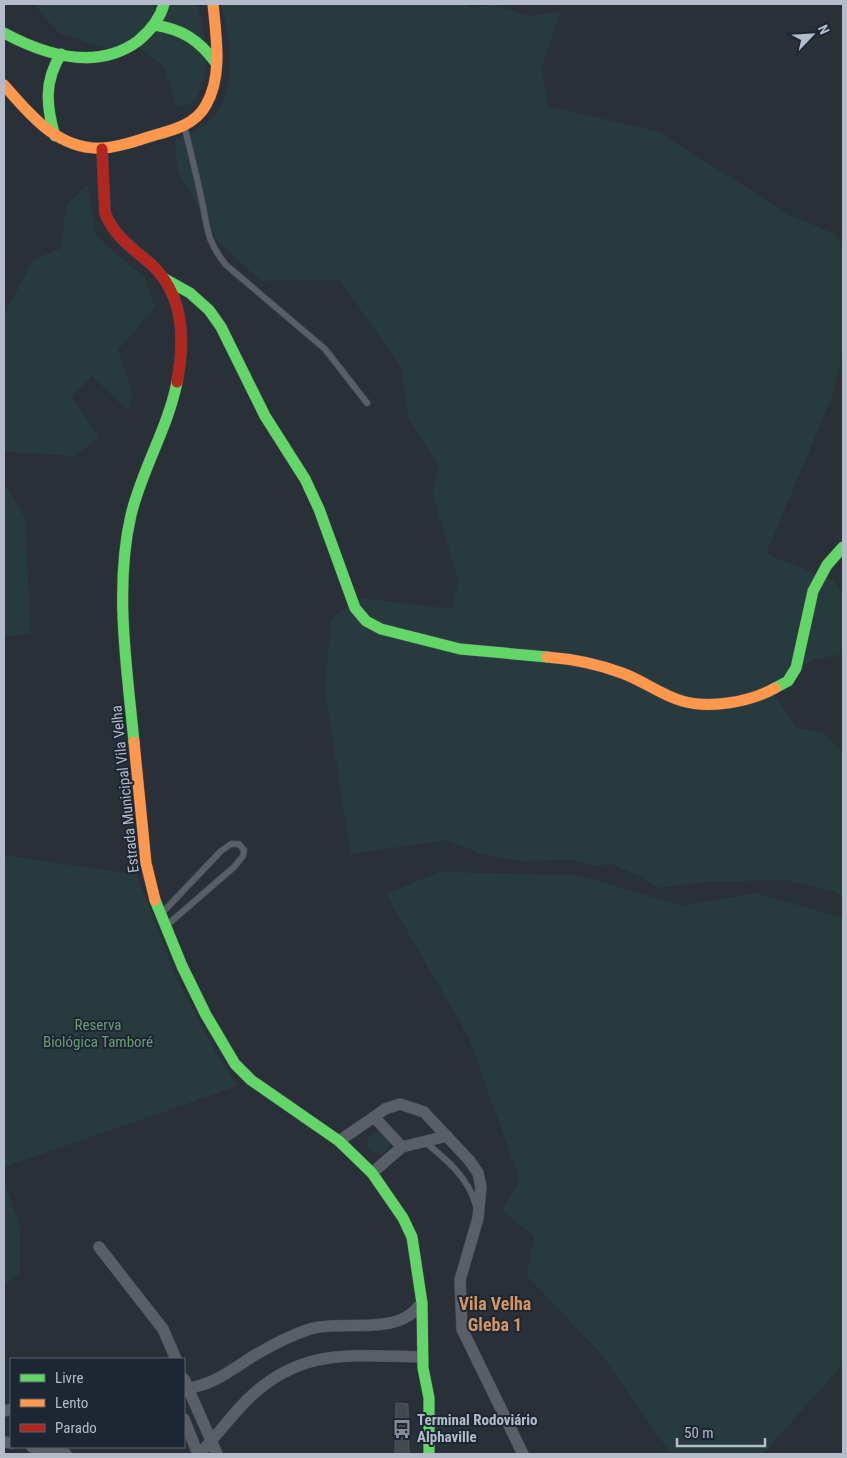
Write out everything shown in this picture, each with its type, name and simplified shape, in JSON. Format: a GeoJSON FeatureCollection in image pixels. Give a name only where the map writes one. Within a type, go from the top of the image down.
{"type":"FeatureCollection","features":[{"type":"Feature","properties":{"kind":"main road"},"geometry":{"type":"LineString","coordinates":[[4,33],[20,42],[61,54],[77,57],[110,55],[133,44],[154,25],[164,4]]}},
{"type":"Feature","properties":{"kind":"main road"},"geometry":{"type":"LineString","coordinates":[[4,85],[55,136],[76,146],[102,148],[184,126],[196,118],[206,106],[212,92],[216,63],[216,31],[213,4]]}},
{"type":"Feature","properties":{"kind":"main road"},"geometry":{"type":"LineString","coordinates":[[154,25],[174,28],[194,36],[206,48],[216,63]]}},
{"type":"Feature","properties":{"kind":"main road"},"geometry":{"type":"LineString","coordinates":[[55,136],[47,102],[47,80],[51,68],[61,54]]}},
{"type":"Feature","properties":{"kind":"main road","name":"Estrada Municipal Vila Velha"},"geometry":{"type":"LineString","coordinates":[[102,148],[105,213],[108,222],[113,231],[154,266],[164,278],[177,306],[181,326],[180,353],[166,424],[138,490],[131,519],[122,582],[124,632],[145,857],[149,881],[160,914],[206,1015],[235,1064],[251,1080],[339,1142],[372,1173],[388,1194],[412,1237],[422,1304],[423,1357],[429,1398],[429,1454]]}},
{"type":"Feature","properties":{"kind":"main road"},"geometry":{"type":"LineString","coordinates":[[164,278],[190,293],[209,310],[221,327],[265,416],[305,480],[319,509],[355,608],[366,621],[380,629],[460,649],[563,658],[594,664],[623,673],[682,701],[727,704],[763,695],[788,681],[796,668],[802,648],[813,591],[827,566],[843,547]]}},
{"type":"Feature","properties":{"kind":"street"},"geometry":{"type":"LineString","coordinates":[[339,1142],[392,1106],[400,1104],[411,1106],[424,1112],[469,1160],[478,1173],[481,1187],[478,1218],[460,1280],[462,1329],[523,1454]]}},
{"type":"Feature","properties":{"kind":"street"},"geometry":{"type":"LineString","coordinates":[[374,1117],[402,1147]]}},
{"type":"Feature","properties":{"kind":"street"},"geometry":{"type":"LineString","coordinates":[[372,1173],[402,1147],[447,1136]]}},
{"type":"Feature","properties":{"kind":"street"},"geometry":{"type":"LineString","coordinates":[[99,1247],[163,1328],[176,1358]]}},
{"type":"Feature","properties":{"kind":"street"},"geometry":{"type":"LineString","coordinates":[[217,1454],[185,1385],[216,1379],[274,1344],[294,1335],[326,1326],[392,1322],[407,1316],[422,1304]]}},
{"type":"Feature","properties":{"kind":"street"},"geometry":{"type":"LineString","coordinates":[[185,1421],[198,1454],[247,1400],[270,1380],[290,1367],[304,1362],[341,1356],[423,1357]]}},
{"type":"Feature","properties":{"kind":"street"},"geometry":{"type":"LineString","coordinates":[[37,1448],[66,1454]]}},
{"type":"Feature","properties":{"kind":"lane"},"geometry":{"type":"LineString","coordinates":[[184,126],[202,198],[207,234],[214,250],[226,265],[325,349],[367,403]]}},
{"type":"Feature","properties":{"kind":"lane"},"geometry":{"type":"LineString","coordinates":[[160,914],[221,851],[231,844],[239,844],[244,850],[244,856],[234,866],[166,926]]}},
{"type":"Feature","properties":{"kind":"lane"},"geometry":{"type":"LineString","coordinates":[[424,1141],[446,1159],[462,1177],[473,1193],[478,1218]]}},
{"type":"Feature","properties":{"kind":"green space"},"geometry":{"type":"Polygon","coordinates":[[[36,4],[197,4],[205,42],[206,66],[200,90],[194,102],[176,107],[165,68],[131,41],[108,49],[59,33],[39,11],[36,4]]]}},
{"type":"Feature","properties":{"kind":"green space"},"geometry":{"type":"Polygon","coordinates":[[[221,4],[466,4],[471,8],[493,4],[529,16],[560,12],[542,68],[548,106],[659,132],[791,216],[835,234],[843,249],[843,351],[833,394],[766,554],[833,580],[843,595],[843,654],[812,660],[771,689],[797,728],[823,732],[843,754],[843,897],[835,892],[786,880],[703,882],[659,888],[642,877],[612,864],[593,866],[574,860],[520,861],[482,854],[446,840],[351,854],[325,693],[331,619],[359,598],[452,609],[458,581],[432,491],[439,467],[409,419],[401,367],[340,280],[261,281],[218,242],[177,169],[175,139],[197,130],[212,117],[222,102],[228,85],[229,45],[221,4]]]}},
{"type":"Feature","properties":{"kind":"green space"},"geometry":{"type":"Polygon","coordinates":[[[87,185],[96,236],[145,278],[155,307],[118,350],[133,395],[128,411],[92,376],[72,397],[99,438],[73,456],[4,452],[4,315],[33,260],[61,248],[66,205],[87,185]]]}},
{"type":"Feature","properties":{"kind":"green space"},"geometry":{"type":"Polygon","coordinates":[[[4,482],[25,518],[31,634],[4,637],[4,482]]]}},
{"type":"Feature","properties":{"kind":"green space","name":"Reserva Biológica Tamboré"},"geometry":{"type":"Polygon","coordinates":[[[11,856],[137,875],[175,975],[215,1051],[238,1086],[4,1167],[4,857],[11,856]]]}},
{"type":"Feature","properties":{"kind":"green space"},"geometry":{"type":"Polygon","coordinates":[[[440,872],[578,875],[683,906],[756,893],[843,918],[843,1364],[763,1454],[671,1454],[602,1355],[527,1276],[534,1236],[502,1211],[520,1180],[468,1036],[386,894],[440,872]]]}},
{"type":"Feature","properties":{"kind":"green space"},"geometry":{"type":"Polygon","coordinates":[[[378,1132],[386,1135],[389,1143],[386,1151],[378,1154],[370,1151],[367,1143],[370,1135],[378,1132]]]}},
{"type":"Feature","properties":{"kind":"green space"},"geometry":{"type":"Polygon","coordinates":[[[4,1180],[20,1227],[20,1274],[4,1284],[4,1180]]]}},
{"type":"Feature","properties":{"kind":"building","name":"Terminal Rodoviário Alphaville"},"geometry":{"type":"Polygon","coordinates":[[[396,1403],[408,1404],[409,1454],[395,1454],[396,1403]]]}},
{"type":"Feature","properties":{"kind":"traffic: fast"},"geometry":{"type":"LineString","coordinates":[[4,33],[36,48],[54,53],[88,57],[106,56],[138,41],[157,20],[164,4]]}},
{"type":"Feature","properties":{"kind":"traffic: fast"},"geometry":{"type":"LineString","coordinates":[[154,25],[173,29],[189,37],[203,48],[216,63]]}},
{"type":"Feature","properties":{"kind":"traffic: fast"},"geometry":{"type":"LineString","coordinates":[[55,136],[48,104],[48,94],[55,64],[61,54]]}},
{"type":"Feature","properties":{"kind":"traffic: fast"},"geometry":{"type":"LineString","coordinates":[[165,279],[190,293],[209,310],[221,327],[265,416],[305,479],[319,509],[355,608],[366,621],[381,629],[460,649],[547,657]]}},
{"type":"Feature","properties":{"kind":"traffic: fast"},"geometry":{"type":"LineString","coordinates":[[134,742],[123,628],[123,571],[126,543],[136,498],[168,416],[177,382]]}},
{"type":"Feature","properties":{"kind":"traffic: fast"},"geometry":{"type":"LineString","coordinates":[[775,688],[788,681],[796,668],[813,591],[827,565],[843,547]]}},
{"type":"Feature","properties":{"kind":"traffic: fast"},"geometry":{"type":"LineString","coordinates":[[155,900],[182,966],[206,1015],[235,1064],[251,1080],[339,1141],[372,1173],[403,1218],[412,1237],[422,1303],[423,1368],[429,1398],[429,1454]]}},
{"type":"Feature","properties":{"kind":"traffic: slow"},"geometry":{"type":"LineString","coordinates":[[4,85],[35,119],[59,137],[73,144],[103,148],[129,143],[177,128],[190,122],[202,112],[215,81],[217,42],[213,4]]}},
{"type":"Feature","properties":{"kind":"traffic: slow"},"geometry":{"type":"LineString","coordinates":[[547,657],[585,662],[613,670],[674,698],[693,703],[730,703],[754,697],[775,688]]}},
{"type":"Feature","properties":{"kind":"traffic: slow"},"geometry":{"type":"LineString","coordinates":[[134,742],[146,863],[155,900]]}},
{"type":"Feature","properties":{"kind":"traffic: jam"},"geometry":{"type":"LineString","coordinates":[[102,149],[105,213],[118,235],[162,276],[176,304],[181,335],[180,366],[177,382]]}},
{"type":"Feature","properties":{"kind":"place","name":"Terminal Rodoviário Alphaville"},"geometry":{"type":"Point","coordinates":[402,1429]}},
{"type":"Feature","properties":{"kind":"district","name":"Vila Velha Gleba 1"},"geometry":{"type":"Point","coordinates":[495,1314]}}]}
